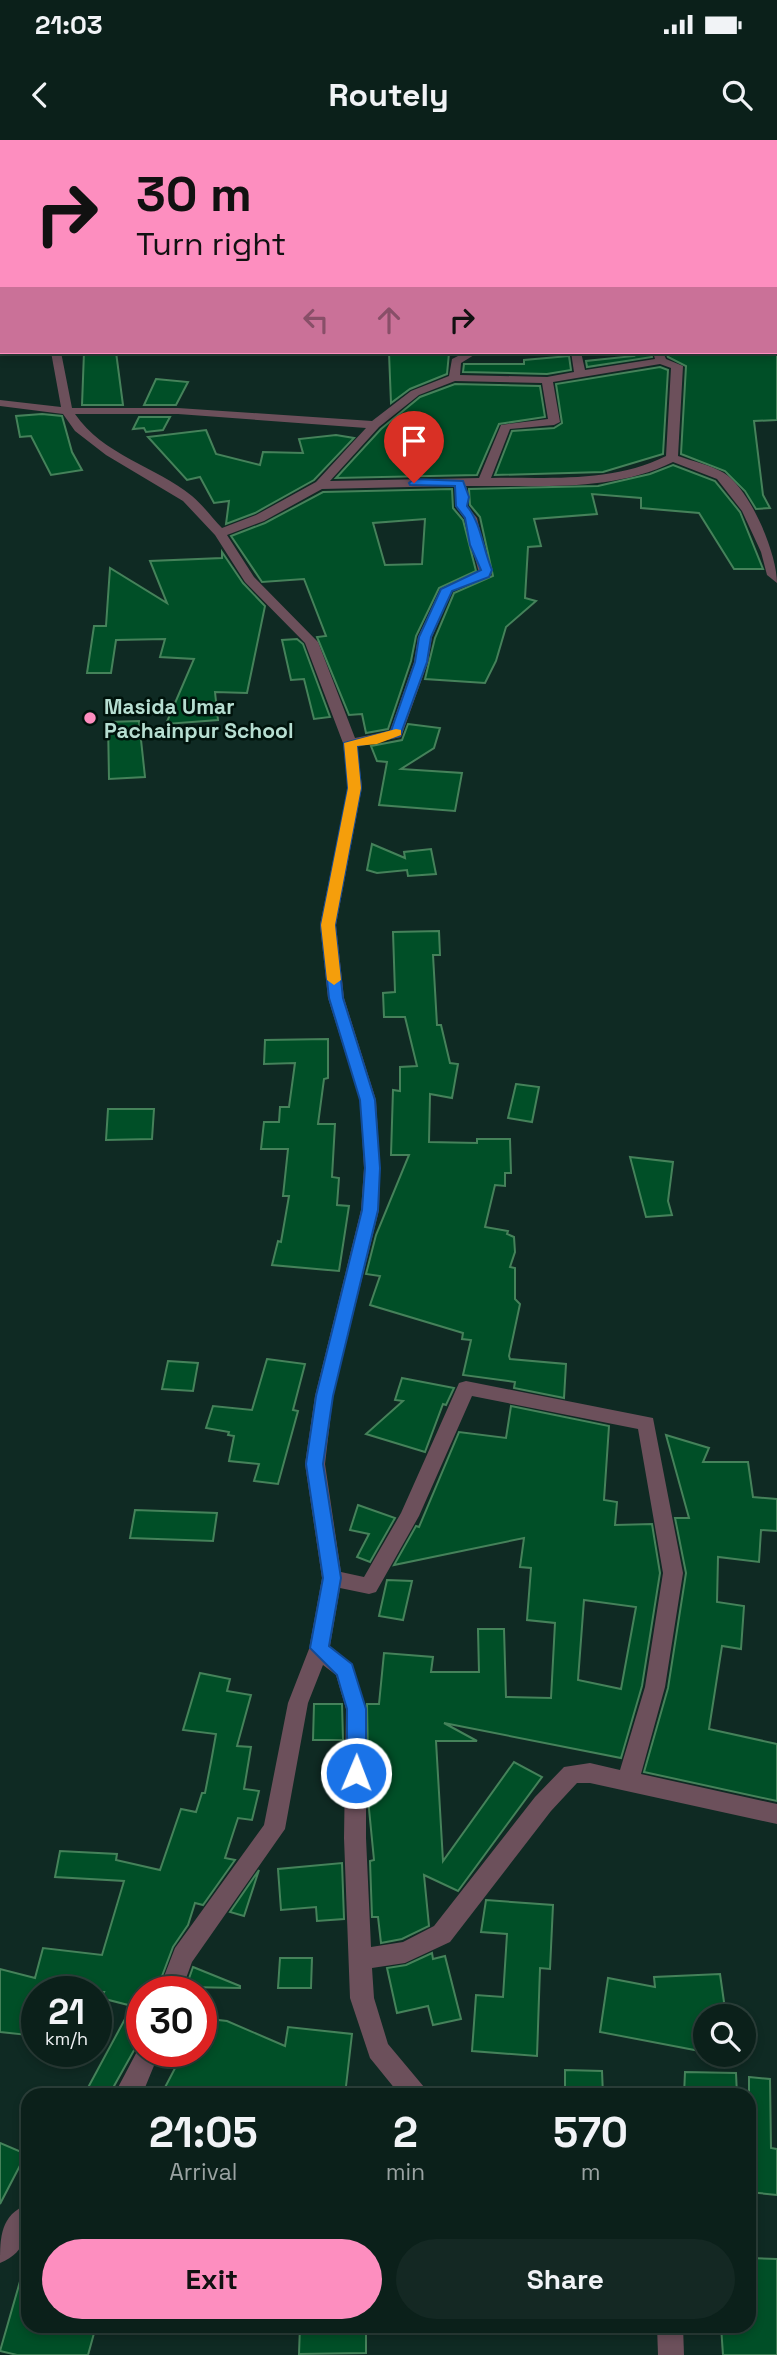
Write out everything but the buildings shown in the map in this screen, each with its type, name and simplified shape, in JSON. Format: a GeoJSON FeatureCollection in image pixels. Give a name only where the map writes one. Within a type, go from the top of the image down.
{"type":"FeatureCollection","features":[{"type":"Feature","properties":{"kind":"street"},"geometry":{"type":"LineString","coordinates":[[56,354],[67,411],[79,429],[110,453],[187,498],[220,533],[249,579],[311,642],[350,743],[355,788],[328,925],[336,998],[368,1100],[372,1168],[370,1210],[324,1396],[315,1464],[332,1578],[319,1648],[298,1703],[274,1829],[183,1956],[175,1976]]}},
{"type":"Feature","properties":{"kind":"street"},"geometry":{"type":"LineString","coordinates":[[454,378],[456,360],[470,354]]}},
{"type":"Feature","properties":{"kind":"street"},"geometry":{"type":"LineString","coordinates":[[576,354],[580,375]]}},
{"type":"Feature","properties":{"kind":"street"},"geometry":{"type":"LineString","coordinates":[[220,533],[260,518],[320,485],[375,425],[415,393],[454,378],[547,380],[660,357],[677,366],[672,458]]}},
{"type":"Feature","properties":{"kind":"street"},"geometry":{"type":"LineString","coordinates":[[484,481],[505,427],[554,422],[547,380]]}},
{"type":"Feature","properties":{"kind":"street"},"geometry":{"type":"LineString","coordinates":[[0,403],[67,411],[178,411],[375,425]]}},
{"type":"Feature","properties":{"kind":"street"},"geometry":{"type":"LineString","coordinates":[[320,485],[589,480],[644,472],[672,458],[721,476],[748,510],[767,552],[773,575],[777,579]]}},
{"type":"Feature","properties":{"kind":"street"},"geometry":{"type":"LineString","coordinates":[[350,743],[377,740],[396,734],[421,662],[425,637],[447,589],[485,575],[471,518],[461,506],[463,497],[459,483]]}},
{"type":"Feature","properties":{"kind":"street"},"geometry":{"type":"LineString","coordinates":[[332,1578],[369,1586],[409,1516],[466,1388],[646,1423],[651,1438],[673,1573],[656,1687],[628,1781]]}},
{"type":"Feature","properties":{"kind":"street"},"geometry":{"type":"LineString","coordinates":[[319,1648],[345,1670],[356,1709],[355,1839],[362,1998],[378,2050],[410,2088]]}},
{"type":"Feature","properties":{"kind":"street"},"geometry":{"type":"LineString","coordinates":[[360,1959],[405,1952],[442,1934],[543,1804],[572,1774],[590,1773],[777,1814]]}},
{"type":"Feature","properties":{"kind":"street"},"geometry":{"type":"LineString","coordinates":[[131,2088],[142,2067]]}},
{"type":"Feature","properties":{"kind":"street"},"geometry":{"type":"LineString","coordinates":[[0,2251],[21,2225]]}},
{"type":"Feature","properties":{"kind":"street"},"geometry":{"type":"LineString","coordinates":[[670,2333],[671,2355]]}},
{"type":"Feature","properties":{"kind":"slow traffic"},"geometry":{"type":"LineString","coordinates":[[334,980],[328,925],[334,881],[355,788],[350,743],[377,740],[396,732]]}},
{"type":"Feature","properties":{"kind":"place","name":"Masida Umar Pachainpur School"},"geometry":{"type":"Point","coordinates":[90,718]}},
{"type":"Feature","properties":{"kind":"route"},"geometry":{"type":"LineString","coordinates":[[356,1773],[356,1709],[351,1689],[345,1670],[319,1648],[332,1578],[315,1464],[324,1396],[370,1210],[372,1168],[368,1100],[336,998],[328,925],[334,881],[355,788],[350,743],[377,740],[396,734],[421,662],[425,637],[447,589],[485,575],[486,570],[476,545],[471,518],[461,506],[463,497],[459,483],[414,483]]}}]}
